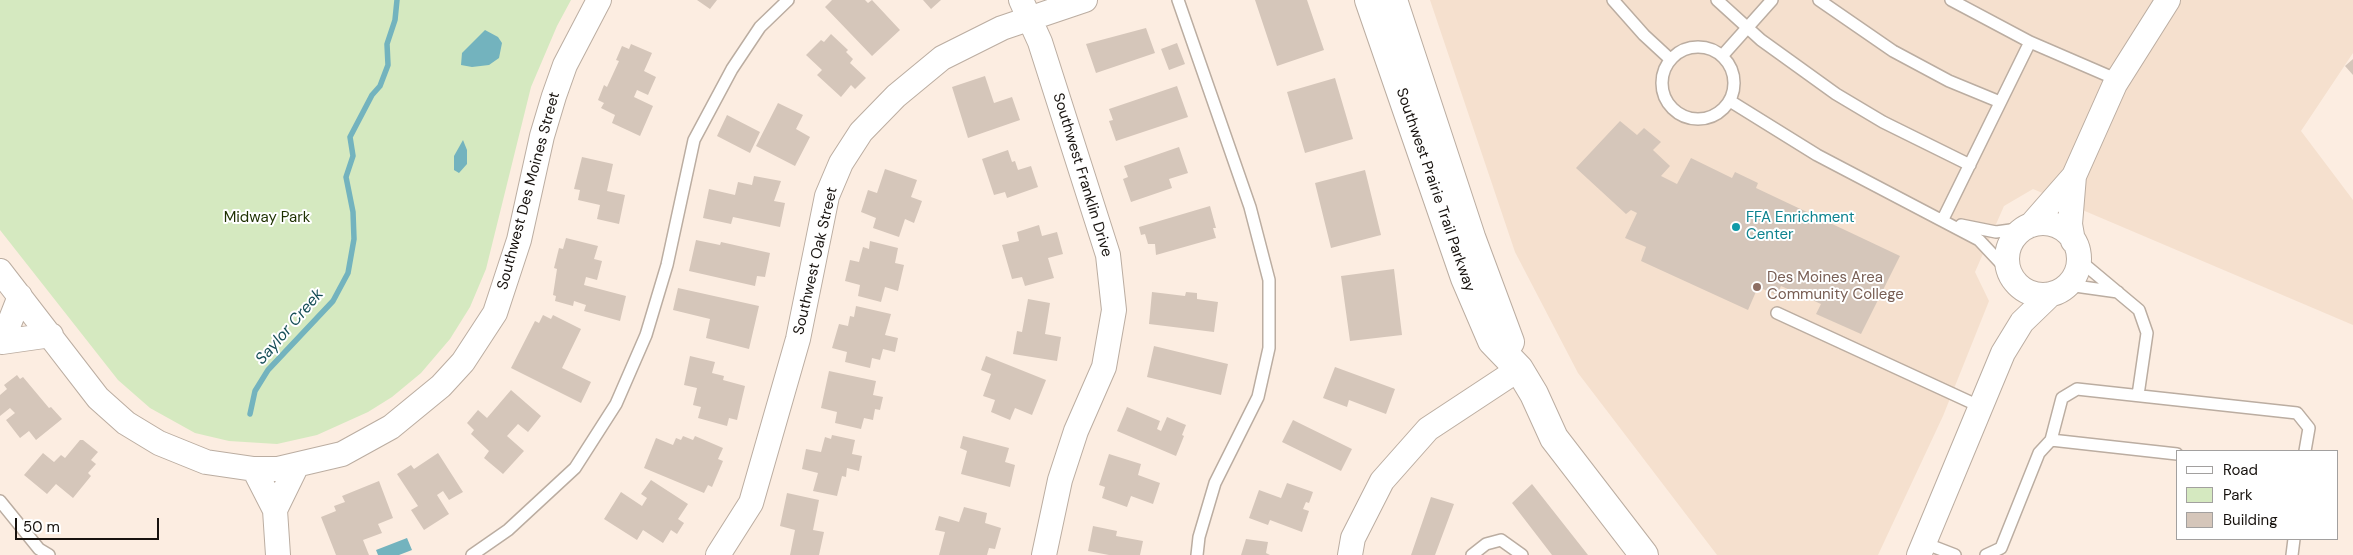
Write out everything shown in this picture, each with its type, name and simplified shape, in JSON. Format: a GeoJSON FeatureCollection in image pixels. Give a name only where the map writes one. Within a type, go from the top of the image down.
{"type":"FeatureCollection","features":[{"type":"Feature","properties":{"kind":"street","name":"Southwest Des Moines Street"},"geometry":{"type":"LineString","coordinates":[[0,271],[98,398],[126,423],[159,443],[206,462],[254,469],[278,469],[342,454],[390,428],[441,386],[463,362],[480,338],[494,313],[519,240],[542,136],[565,64],[599,0]]}},
{"type":"Feature","properties":{"kind":"street","name":"Southwest Oak Street"},"geometry":{"type":"LineString","coordinates":[[718,555],[751,503],[798,339],[827,196],[841,163],[862,132],[917,76],[942,58],[1025,9],[1085,0]]}},
{"type":"Feature","properties":{"kind":"street","name":"Southwest Prairie Trail Parkway"},"geometry":{"type":"LineString","coordinates":[[1370,0],[1464,278],[1492,341],[1519,369],[1534,394],[1554,438],[1644,555]]}},
{"type":"Feature","properties":{"kind":"street","name":"Southwest Prairie Trail Parkway"},"geometry":{"type":"LineString","coordinates":[[1393,0],[1471,237],[1507,329],[1519,369]]}},
{"type":"Feature","properties":{"kind":"street"},"geometry":{"type":"LineString","coordinates":[[1922,549],[2003,353],[2011,324],[2012,277],[2008,266],[2008,251],[2014,238],[2028,227],[2074,176],[2118,80],[2168,0]]}},
{"type":"Feature","properties":{"kind":"street","name":"Southwest Franklin Drive"},"geometry":{"type":"LineString","coordinates":[[1025,9],[1040,42],[1108,255],[1114,310],[1104,367],[1076,431],[1060,480],[1044,555]]}},
{"type":"Feature","properties":{"kind":"street"},"geometry":{"type":"LineString","coordinates":[[2003,353],[2022,322],[2059,290],[2077,269],[2076,250],[2070,224],[2074,176]]}},
{"type":"Feature","properties":{"kind":"street"},"geometry":{"type":"LineString","coordinates":[[2028,227],[2039,224],[2062,229],[2076,250]]}},
{"type":"Feature","properties":{"kind":"street"},"geometry":{"type":"LineString","coordinates":[[2012,277],[2031,293],[2059,290]]}},
{"type":"Feature","properties":{"kind":"street"},"geometry":{"type":"LineString","coordinates":[[1,342],[20,296]]}},
{"type":"Feature","properties":{"kind":"street"},"geometry":{"type":"LineString","coordinates":[[1,342],[51,335]]}},
{"type":"Feature","properties":{"kind":"street"},"geometry":{"type":"LineString","coordinates":[[1350,555],[1353,538],[1382,482],[1428,429],[1519,369]]}},
{"type":"Feature","properties":{"kind":"street","name":"Southwest Prairie Trail Parkway"},"geometry":{"type":"LineString","coordinates":[[1534,394],[1567,428],[1664,555]]}},
{"type":"Feature","properties":{"kind":"street"},"geometry":{"type":"LineString","coordinates":[[275,510],[297,465]]}},
{"type":"Feature","properties":{"kind":"street"},"geometry":{"type":"LineString","coordinates":[[254,469],[275,510],[278,555]]}},
{"type":"Feature","properties":{"kind":"lane"},"geometry":{"type":"LineString","coordinates":[[472,555],[508,530],[575,468],[616,404],[646,336],[667,265],[694,140],[732,69],[760,27],[788,0]]}},
{"type":"Feature","properties":{"kind":"lane"},"geometry":{"type":"LineString","coordinates":[[1178,0],[1250,207],[1269,280],[1270,348],[1258,397],[1215,483],[1199,537],[1196,555]]}},
{"type":"Feature","properties":{"kind":"lane"},"geometry":{"type":"LineString","coordinates":[[1613,0],[1644,36],[1670,59]]}},
{"type":"Feature","properties":{"kind":"lane"},"geometry":{"type":"LineString","coordinates":[[1717,0],[1747,28],[1836,94],[1883,122],[1970,165]]}},
{"type":"Feature","properties":{"kind":"lane"},"geometry":{"type":"LineString","coordinates":[[1722,56],[1772,0]]}},
{"type":"Feature","properties":{"kind":"lane"},"geometry":{"type":"LineString","coordinates":[[1819,0],[1893,51],[1948,80],[2000,102]]}},
{"type":"Feature","properties":{"kind":"lane"},"geometry":{"type":"LineString","coordinates":[[1950,0],[2030,42],[2118,80]]}},
{"type":"Feature","properties":{"kind":"lane"},"geometry":{"type":"LineString","coordinates":[[1943,219],[2030,42]]}},
{"type":"Feature","properties":{"kind":"lane"},"geometry":{"type":"LineString","coordinates":[[1695,47],[1712,50],[1722,56],[1728,63],[1734,82],[1730,101],[1718,114],[1710,118],[1693,120],[1677,113],[1665,100],[1661,83],[1662,74],[1670,59],[1679,52],[1695,47]]}},
{"type":"Feature","properties":{"kind":"lane"},"geometry":{"type":"LineString","coordinates":[[1730,101],[1817,155],[1943,219],[1979,240],[2012,277]]}},
{"type":"Feature","properties":{"kind":"lane"},"geometry":{"type":"LineString","coordinates":[[1943,219],[1980,230],[1996,232],[2028,227]]}},
{"type":"Feature","properties":{"kind":"lane"},"geometry":{"type":"LineString","coordinates":[[2076,250],[2139,310],[2147,333],[2138,396]]}},
{"type":"Feature","properties":{"kind":"lane"},"geometry":{"type":"LineString","coordinates":[[2059,290],[2118,292]]}},
{"type":"Feature","properties":{"kind":"lane"},"geometry":{"type":"LineString","coordinates":[[1777,313],[1981,407]]}},
{"type":"Feature","properties":{"kind":"lane"},"geometry":{"type":"LineString","coordinates":[[1986,555],[2001,548],[2039,453],[2052,440],[2062,398],[2077,389],[2297,413],[2309,428],[2305,450]]}},
{"type":"Feature","properties":{"kind":"lane"},"geometry":{"type":"LineString","coordinates":[[2052,440],[2176,454]]}},
{"type":"Feature","properties":{"kind":"lane"},"geometry":{"type":"LineString","coordinates":[[0,500],[39,549],[49,555]]}},
{"type":"Feature","properties":{"kind":"lane"},"geometry":{"type":"LineString","coordinates":[[1472,555],[1486,544],[1501,540],[1522,555]]}},
{"type":"Feature","properties":{"kind":"lane"},"geometry":{"type":"LineString","coordinates":[[2292,555],[2294,540]]}},
{"type":"Feature","properties":{"kind":"lane"},"geometry":{"type":"LineString","coordinates":[[1922,549],[1955,555]]}},
{"type":"Feature","properties":{"kind":"shaded area","name":"Des Moines Area Community College"},"geometry":{"type":"Polygon","coordinates":[[[1430,0],[2353,0],[2353,53],[2301,131],[2353,200],[2353,325],[2033,189],[2004,206],[1975,272],[1989,301],[1943,416],[1878,555],[1717,555],[1578,373],[1515,252],[1430,0]]]}},
{"type":"Feature","properties":{"kind":"green space","name":"Midway Park"},"geometry":{"type":"Polygon","coordinates":[[[0,0],[571,0],[557,26],[531,87],[486,269],[470,307],[450,339],[421,373],[392,397],[368,412],[317,435],[277,444],[229,441],[195,433],[150,408],[118,380],[0,230],[0,0]]]}},
{"type":"Feature","properties":{"kind":"water"},"geometry":{"type":"Polygon","coordinates":[[[485,30],[498,37],[502,43],[499,58],[489,65],[472,67],[461,65],[462,53],[485,30]]]}},
{"type":"Feature","properties":{"kind":"water"},"geometry":{"type":"Polygon","coordinates":[[[463,140],[467,150],[467,164],[459,173],[454,170],[454,156],[463,140]]]}},
{"type":"Feature","properties":{"kind":"water"},"geometry":{"type":"Polygon","coordinates":[[[407,538],[412,550],[399,555],[378,555],[376,550],[407,538]]]}},
{"type":"Feature","properties":{"kind":"building"},"geometry":{"type":"Polygon","coordinates":[[[697,0],[717,0],[710,9],[697,0]]]}},
{"type":"Feature","properties":{"kind":"building"},"geometry":{"type":"Polygon","coordinates":[[[832,0],[865,0],[868,3],[872,0],[900,30],[872,56],[825,7],[832,0]]]}},
{"type":"Feature","properties":{"kind":"building"},"geometry":{"type":"Polygon","coordinates":[[[923,0],[941,0],[931,9],[923,0]]]}},
{"type":"Feature","properties":{"kind":"building"},"geometry":{"type":"Polygon","coordinates":[[[1255,0],[1307,0],[1324,50],[1277,66],[1255,0]]]}},
{"type":"Feature","properties":{"kind":"building"},"geometry":{"type":"Polygon","coordinates":[[[1146,28],[1155,53],[1096,73],[1086,44],[1146,28]]]}},
{"type":"Feature","properties":{"kind":"building"},"geometry":{"type":"Polygon","coordinates":[[[831,34],[848,50],[846,52],[853,59],[850,63],[866,78],[855,89],[851,85],[841,97],[817,75],[822,70],[806,55],[821,40],[824,42],[831,34]]]}},
{"type":"Feature","properties":{"kind":"building"},"geometry":{"type":"Polygon","coordinates":[[[1177,43],[1185,64],[1169,70],[1161,49],[1177,43]]]}},
{"type":"Feature","properties":{"kind":"building"},"geometry":{"type":"Polygon","coordinates":[[[631,44],[652,53],[644,71],[656,77],[648,95],[637,90],[634,97],[653,106],[640,136],[612,123],[615,115],[601,108],[604,103],[598,100],[604,85],[607,87],[619,61],[616,60],[622,46],[629,49],[631,44]]]}},
{"type":"Feature","properties":{"kind":"building"},"geometry":{"type":"Polygon","coordinates":[[[2353,59],[2353,75],[2345,66],[2353,59]]]}},
{"type":"Feature","properties":{"kind":"building"},"geometry":{"type":"Polygon","coordinates":[[[985,76],[994,103],[1012,97],[1020,120],[968,138],[952,87],[985,76]]]}},
{"type":"Feature","properties":{"kind":"building"},"geometry":{"type":"Polygon","coordinates":[[[1335,78],[1353,139],[1305,153],[1287,92],[1335,78]]]}},
{"type":"Feature","properties":{"kind":"building"},"geometry":{"type":"Polygon","coordinates":[[[1177,86],[1188,117],[1116,141],[1109,121],[1113,120],[1109,109],[1177,86]]]}},
{"type":"Feature","properties":{"kind":"building"},"geometry":{"type":"Polygon","coordinates":[[[778,103],[803,115],[796,129],[810,137],[795,166],[756,146],[778,103]]]}},
{"type":"Feature","properties":{"kind":"building"},"geometry":{"type":"Polygon","coordinates":[[[727,115],[760,132],[750,153],[717,136],[727,115]]]}},
{"type":"Feature","properties":{"kind":"building","name":"FFA Enrichment Center"},"geometry":{"type":"Polygon","coordinates":[[[1620,121],[1637,135],[1644,128],[1661,142],[1653,150],[1670,166],[1661,176],[1677,184],[1691,158],[1732,178],[1735,172],[1758,183],[1756,188],[1900,256],[1861,334],[1816,314],[1821,304],[1781,286],[1777,295],[1758,287],[1748,310],[1641,261],[1646,247],[1625,238],[1637,213],[1631,210],[1626,214],[1576,168],[1620,121]]]}},
{"type":"Feature","properties":{"kind":"building"},"geometry":{"type":"Polygon","coordinates":[[[1179,147],[1188,173],[1169,179],[1172,188],[1131,202],[1123,179],[1128,177],[1124,166],[1179,147]]]}},
{"type":"Feature","properties":{"kind":"building"},"geometry":{"type":"Polygon","coordinates":[[[1008,150],[1012,162],[1015,161],[1018,170],[1031,166],[1038,187],[1007,198],[1005,192],[994,195],[982,159],[1008,150]]]}},
{"type":"Feature","properties":{"kind":"building"},"geometry":{"type":"Polygon","coordinates":[[[582,157],[613,164],[607,191],[625,195],[619,224],[597,219],[600,205],[578,200],[580,190],[574,189],[582,157]]]}},
{"type":"Feature","properties":{"kind":"building"},"geometry":{"type":"Polygon","coordinates":[[[885,169],[917,180],[911,197],[922,201],[914,223],[905,219],[899,237],[873,228],[876,218],[861,212],[868,190],[877,193],[885,169]]]}},
{"type":"Feature","properties":{"kind":"building"},"geometry":{"type":"Polygon","coordinates":[[[1365,170],[1381,235],[1331,248],[1315,183],[1365,170]]]}},
{"type":"Feature","properties":{"kind":"building"},"geometry":{"type":"Polygon","coordinates":[[[754,176],[781,181],[774,201],[785,203],[780,227],[733,217],[731,224],[703,218],[709,189],[735,195],[738,182],[752,185],[754,176]]]}},
{"type":"Feature","properties":{"kind":"building"},"geometry":{"type":"Polygon","coordinates":[[[1210,206],[1216,228],[1213,228],[1216,238],[1156,255],[1155,244],[1148,244],[1145,234],[1141,235],[1139,227],[1210,206]]]}},
{"type":"Feature","properties":{"kind":"building"},"geometry":{"type":"Polygon","coordinates":[[[1039,225],[1042,236],[1057,232],[1063,254],[1048,258],[1054,278],[1025,286],[1022,277],[1012,279],[1002,245],[1019,241],[1017,232],[1039,225]]]}},
{"type":"Feature","properties":{"kind":"building"},"geometry":{"type":"Polygon","coordinates":[[[566,238],[598,246],[594,259],[602,261],[597,280],[586,277],[584,285],[626,296],[620,321],[584,311],[586,305],[574,301],[573,306],[555,301],[556,296],[553,295],[557,269],[554,268],[559,248],[563,249],[566,238]]]}},
{"type":"Feature","properties":{"kind":"building"},"geometry":{"type":"Polygon","coordinates":[[[696,240],[720,245],[721,242],[770,253],[765,277],[757,276],[755,286],[689,271],[696,240]]]}},
{"type":"Feature","properties":{"kind":"building"},"geometry":{"type":"Polygon","coordinates":[[[870,241],[898,248],[895,263],[904,265],[898,291],[885,287],[881,302],[858,296],[860,285],[845,281],[850,260],[859,262],[863,247],[869,249],[870,241]]]}},
{"type":"Feature","properties":{"kind":"building"},"geometry":{"type":"Polygon","coordinates":[[[1394,269],[1402,335],[1350,341],[1341,276],[1394,269]]]}},
{"type":"Feature","properties":{"kind":"building"},"geometry":{"type":"Polygon","coordinates":[[[678,288],[759,306],[749,349],[706,338],[710,319],[673,310],[678,288]]]}},
{"type":"Feature","properties":{"kind":"building"},"geometry":{"type":"Polygon","coordinates":[[[1152,292],[1185,296],[1186,292],[1197,293],[1197,299],[1218,302],[1214,332],[1149,324],[1152,292]]]}},
{"type":"Feature","properties":{"kind":"building"},"geometry":{"type":"Polygon","coordinates":[[[1028,299],[1050,303],[1045,334],[1061,337],[1057,361],[1013,354],[1017,331],[1022,332],[1028,299]]]}},
{"type":"Feature","properties":{"kind":"building"},"geometry":{"type":"Polygon","coordinates":[[[856,306],[891,314],[885,335],[898,338],[895,352],[883,349],[880,360],[872,358],[870,368],[845,362],[847,352],[832,348],[839,324],[848,326],[850,316],[854,317],[856,306]]]}},
{"type":"Feature","properties":{"kind":"building"},"geometry":{"type":"Polygon","coordinates":[[[543,315],[551,319],[553,315],[581,329],[562,368],[591,382],[581,403],[511,368],[535,321],[539,323],[543,315]]]}},
{"type":"Feature","properties":{"kind":"building"},"geometry":{"type":"Polygon","coordinates":[[[1154,346],[1228,364],[1221,395],[1147,377],[1154,346]]]}},
{"type":"Feature","properties":{"kind":"building"},"geometry":{"type":"Polygon","coordinates":[[[690,356],[715,362],[712,373],[724,376],[723,380],[745,386],[737,420],[729,418],[727,426],[698,418],[701,407],[693,405],[697,388],[684,385],[690,356]]]}},
{"type":"Feature","properties":{"kind":"building"},"geometry":{"type":"Polygon","coordinates":[[[986,356],[1046,380],[1032,415],[1015,408],[1010,420],[991,412],[995,400],[983,396],[991,374],[981,370],[986,356]]]}},
{"type":"Feature","properties":{"kind":"building"},"geometry":{"type":"Polygon","coordinates":[[[1335,367],[1395,389],[1386,414],[1349,400],[1347,407],[1323,398],[1335,367]]]}},
{"type":"Feature","properties":{"kind":"building"},"geometry":{"type":"Polygon","coordinates":[[[829,371],[876,381],[873,395],[883,397],[880,410],[875,409],[873,420],[864,418],[861,429],[835,423],[837,412],[821,408],[829,371]]]}},
{"type":"Feature","properties":{"kind":"building"},"geometry":{"type":"Polygon","coordinates":[[[17,375],[20,379],[23,377],[49,408],[51,407],[62,419],[36,440],[29,431],[20,438],[6,420],[15,413],[10,408],[0,416],[0,395],[7,389],[4,385],[17,375]]]}},
{"type":"Feature","properties":{"kind":"building"},"geometry":{"type":"Polygon","coordinates":[[[511,390],[541,416],[528,432],[518,424],[507,436],[524,451],[503,474],[484,458],[489,451],[471,434],[474,430],[467,423],[478,410],[487,418],[511,390]]]}},
{"type":"Feature","properties":{"kind":"building"},"geometry":{"type":"Polygon","coordinates":[[[1127,407],[1160,421],[1157,429],[1161,431],[1167,417],[1186,425],[1176,456],[1117,431],[1127,407]]]}},
{"type":"Feature","properties":{"kind":"building"},"geometry":{"type":"Polygon","coordinates":[[[1293,420],[1352,449],[1341,471],[1282,442],[1293,420]]]}},
{"type":"Feature","properties":{"kind":"building"},"geometry":{"type":"Polygon","coordinates":[[[832,435],[855,440],[852,454],[862,456],[859,471],[847,468],[846,477],[842,476],[837,496],[813,491],[818,473],[802,469],[806,449],[821,452],[825,437],[831,439],[832,435]]]}},
{"type":"Feature","properties":{"kind":"building"},"geometry":{"type":"Polygon","coordinates":[[[683,436],[693,440],[695,436],[723,448],[718,459],[723,461],[712,487],[708,485],[704,493],[644,468],[656,438],[673,445],[676,438],[681,440],[683,436]]]}},
{"type":"Feature","properties":{"kind":"building"},"geometry":{"type":"Polygon","coordinates":[[[963,436],[1009,448],[1005,462],[1015,465],[1010,487],[961,474],[967,451],[960,448],[963,436]]]}},
{"type":"Feature","properties":{"kind":"building"},"geometry":{"type":"Polygon","coordinates":[[[80,440],[83,440],[98,452],[91,460],[96,464],[88,473],[91,476],[73,498],[56,484],[47,494],[24,475],[43,453],[54,462],[61,455],[65,458],[80,440]]]}},
{"type":"Feature","properties":{"kind":"building"},"geometry":{"type":"Polygon","coordinates":[[[438,453],[463,492],[449,500],[443,491],[437,495],[449,514],[424,530],[411,510],[418,506],[397,474],[411,465],[414,469],[438,453]]]}},
{"type":"Feature","properties":{"kind":"building"},"geometry":{"type":"Polygon","coordinates":[[[1109,454],[1141,464],[1138,475],[1160,483],[1153,504],[1131,496],[1127,507],[1102,498],[1105,487],[1099,485],[1109,454]]]}},
{"type":"Feature","properties":{"kind":"building"},"geometry":{"type":"Polygon","coordinates":[[[651,480],[688,504],[678,519],[684,523],[677,534],[671,530],[663,543],[643,530],[637,540],[604,519],[621,492],[642,506],[647,498],[641,494],[651,480]]]}},
{"type":"Feature","properties":{"kind":"building"},"geometry":{"type":"Polygon","coordinates":[[[379,481],[393,518],[378,524],[382,533],[363,540],[369,555],[336,555],[321,517],[336,511],[334,506],[345,502],[342,496],[379,481]]]}},
{"type":"Feature","properties":{"kind":"building"},"geometry":{"type":"Polygon","coordinates":[[[1287,483],[1313,492],[1309,503],[1306,502],[1303,509],[1309,511],[1302,532],[1270,520],[1268,525],[1249,518],[1259,490],[1281,498],[1287,483]]]}},
{"type":"Feature","properties":{"kind":"building"},"geometry":{"type":"Polygon","coordinates":[[[1532,484],[1588,555],[1552,555],[1512,503],[1532,484]]]}},
{"type":"Feature","properties":{"kind":"building"},"geometry":{"type":"Polygon","coordinates":[[[787,493],[819,500],[813,530],[824,532],[819,555],[790,555],[795,530],[780,526],[787,493]]]}},
{"type":"Feature","properties":{"kind":"building"},"geometry":{"type":"Polygon","coordinates":[[[1431,497],[1454,504],[1435,555],[1411,555],[1431,497]]]}},
{"type":"Feature","properties":{"kind":"building"},"geometry":{"type":"Polygon","coordinates":[[[964,507],[987,513],[985,523],[1001,528],[995,549],[989,548],[987,555],[939,555],[945,532],[935,530],[939,516],[959,522],[964,507]]]}},
{"type":"Feature","properties":{"kind":"building"},"geometry":{"type":"Polygon","coordinates":[[[1093,526],[1117,531],[1116,536],[1143,541],[1140,555],[1109,555],[1088,551],[1093,526]]]}},
{"type":"Feature","properties":{"kind":"building"},"geometry":{"type":"Polygon","coordinates":[[[1246,539],[1268,542],[1266,553],[1270,555],[1241,555],[1246,539]]]}},
{"type":"Feature","properties":{"kind":"waterway","name":"Saylor Creek"},"geometry":{"type":"LineString","coordinates":[[250,414],[255,391],[268,370],[333,301],[348,273],[354,239],[353,212],[346,177],[353,156],[350,137],[372,95],[380,86],[388,65],[387,44],[395,20],[397,0]]}},
{"type":"Feature","properties":{"kind":"place","name":"FFA Enrichment Center"},"geometry":{"type":"Point","coordinates":[1736,227]}},
{"type":"Feature","properties":{"kind":"place","name":"Des Moines Area Community College"},"geometry":{"type":"Point","coordinates":[1757,287]}}]}
